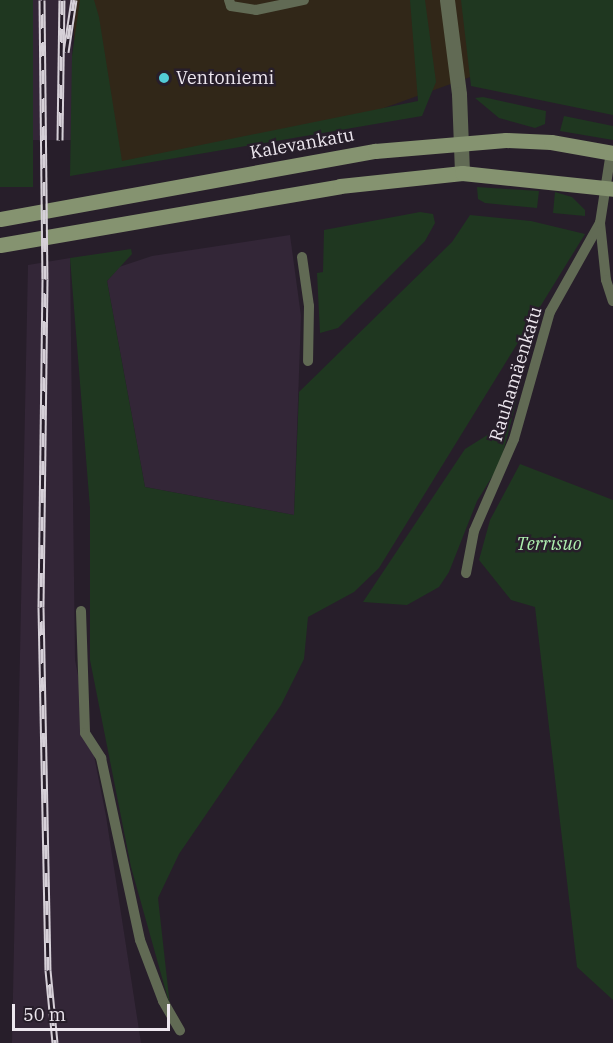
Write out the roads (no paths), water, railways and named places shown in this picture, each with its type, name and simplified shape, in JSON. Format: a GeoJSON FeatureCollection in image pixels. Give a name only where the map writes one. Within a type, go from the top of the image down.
{"type":"FeatureCollection","features":[{"type":"Feature","properties":{"kind":"main road","name":"Kalevankatu"},"geometry":{"type":"LineString","coordinates":[[0,219],[375,151],[460,142],[551,142],[612,152]]}},
{"type":"Feature","properties":{"kind":"main road"},"geometry":{"type":"LineString","coordinates":[[0,245],[340,186],[462,173],[610,188]]}},
{"type":"Feature","properties":{"kind":"street"},"geometry":{"type":"LineString","coordinates":[[447,0],[459,94],[462,173]]}},
{"type":"Feature","properties":{"kind":"lane"},"geometry":{"type":"LineString","coordinates":[[229,0],[231,6],[256,10],[304,0]]}},
{"type":"Feature","properties":{"kind":"lane","name":"Rauhamäenkatu"},"geometry":{"type":"LineString","coordinates":[[466,573],[474,531],[514,439],[550,312],[600,223],[610,188],[612,152]]}},
{"type":"Feature","properties":{"kind":"lane"},"geometry":{"type":"LineString","coordinates":[[600,223],[606,280],[613,302]]}},
{"type":"Feature","properties":{"kind":"lane"},"geometry":{"type":"LineString","coordinates":[[302,257],[309,306],[308,361]]}},
{"type":"Feature","properties":{"kind":"lane"},"geometry":{"type":"LineString","coordinates":[[81,611],[85,733],[101,758],[140,940],[163,1001],[180,1030]]}},
{"type":"Feature","properties":{"kind":"railway"},"geometry":{"type":"LineString","coordinates":[[42,0],[45,279],[41,607],[48,970],[55,1043]]}},
{"type":"Feature","properties":{"kind":"railway"},"geometry":{"type":"LineString","coordinates":[[60,140],[62,0]]}},
{"type":"Feature","properties":{"kind":"railway"},"geometry":{"type":"LineString","coordinates":[[66,52],[74,0]]}},
{"type":"Feature","properties":{"kind":"place","name":"Ventoniemi"},"geometry":{"type":"Point","coordinates":[164,78]}},
{"type":"Feature","properties":{"kind":"park label","name":"Terrisuo"},"geometry":{"type":"Point","coordinates":[549,544]}}]}
